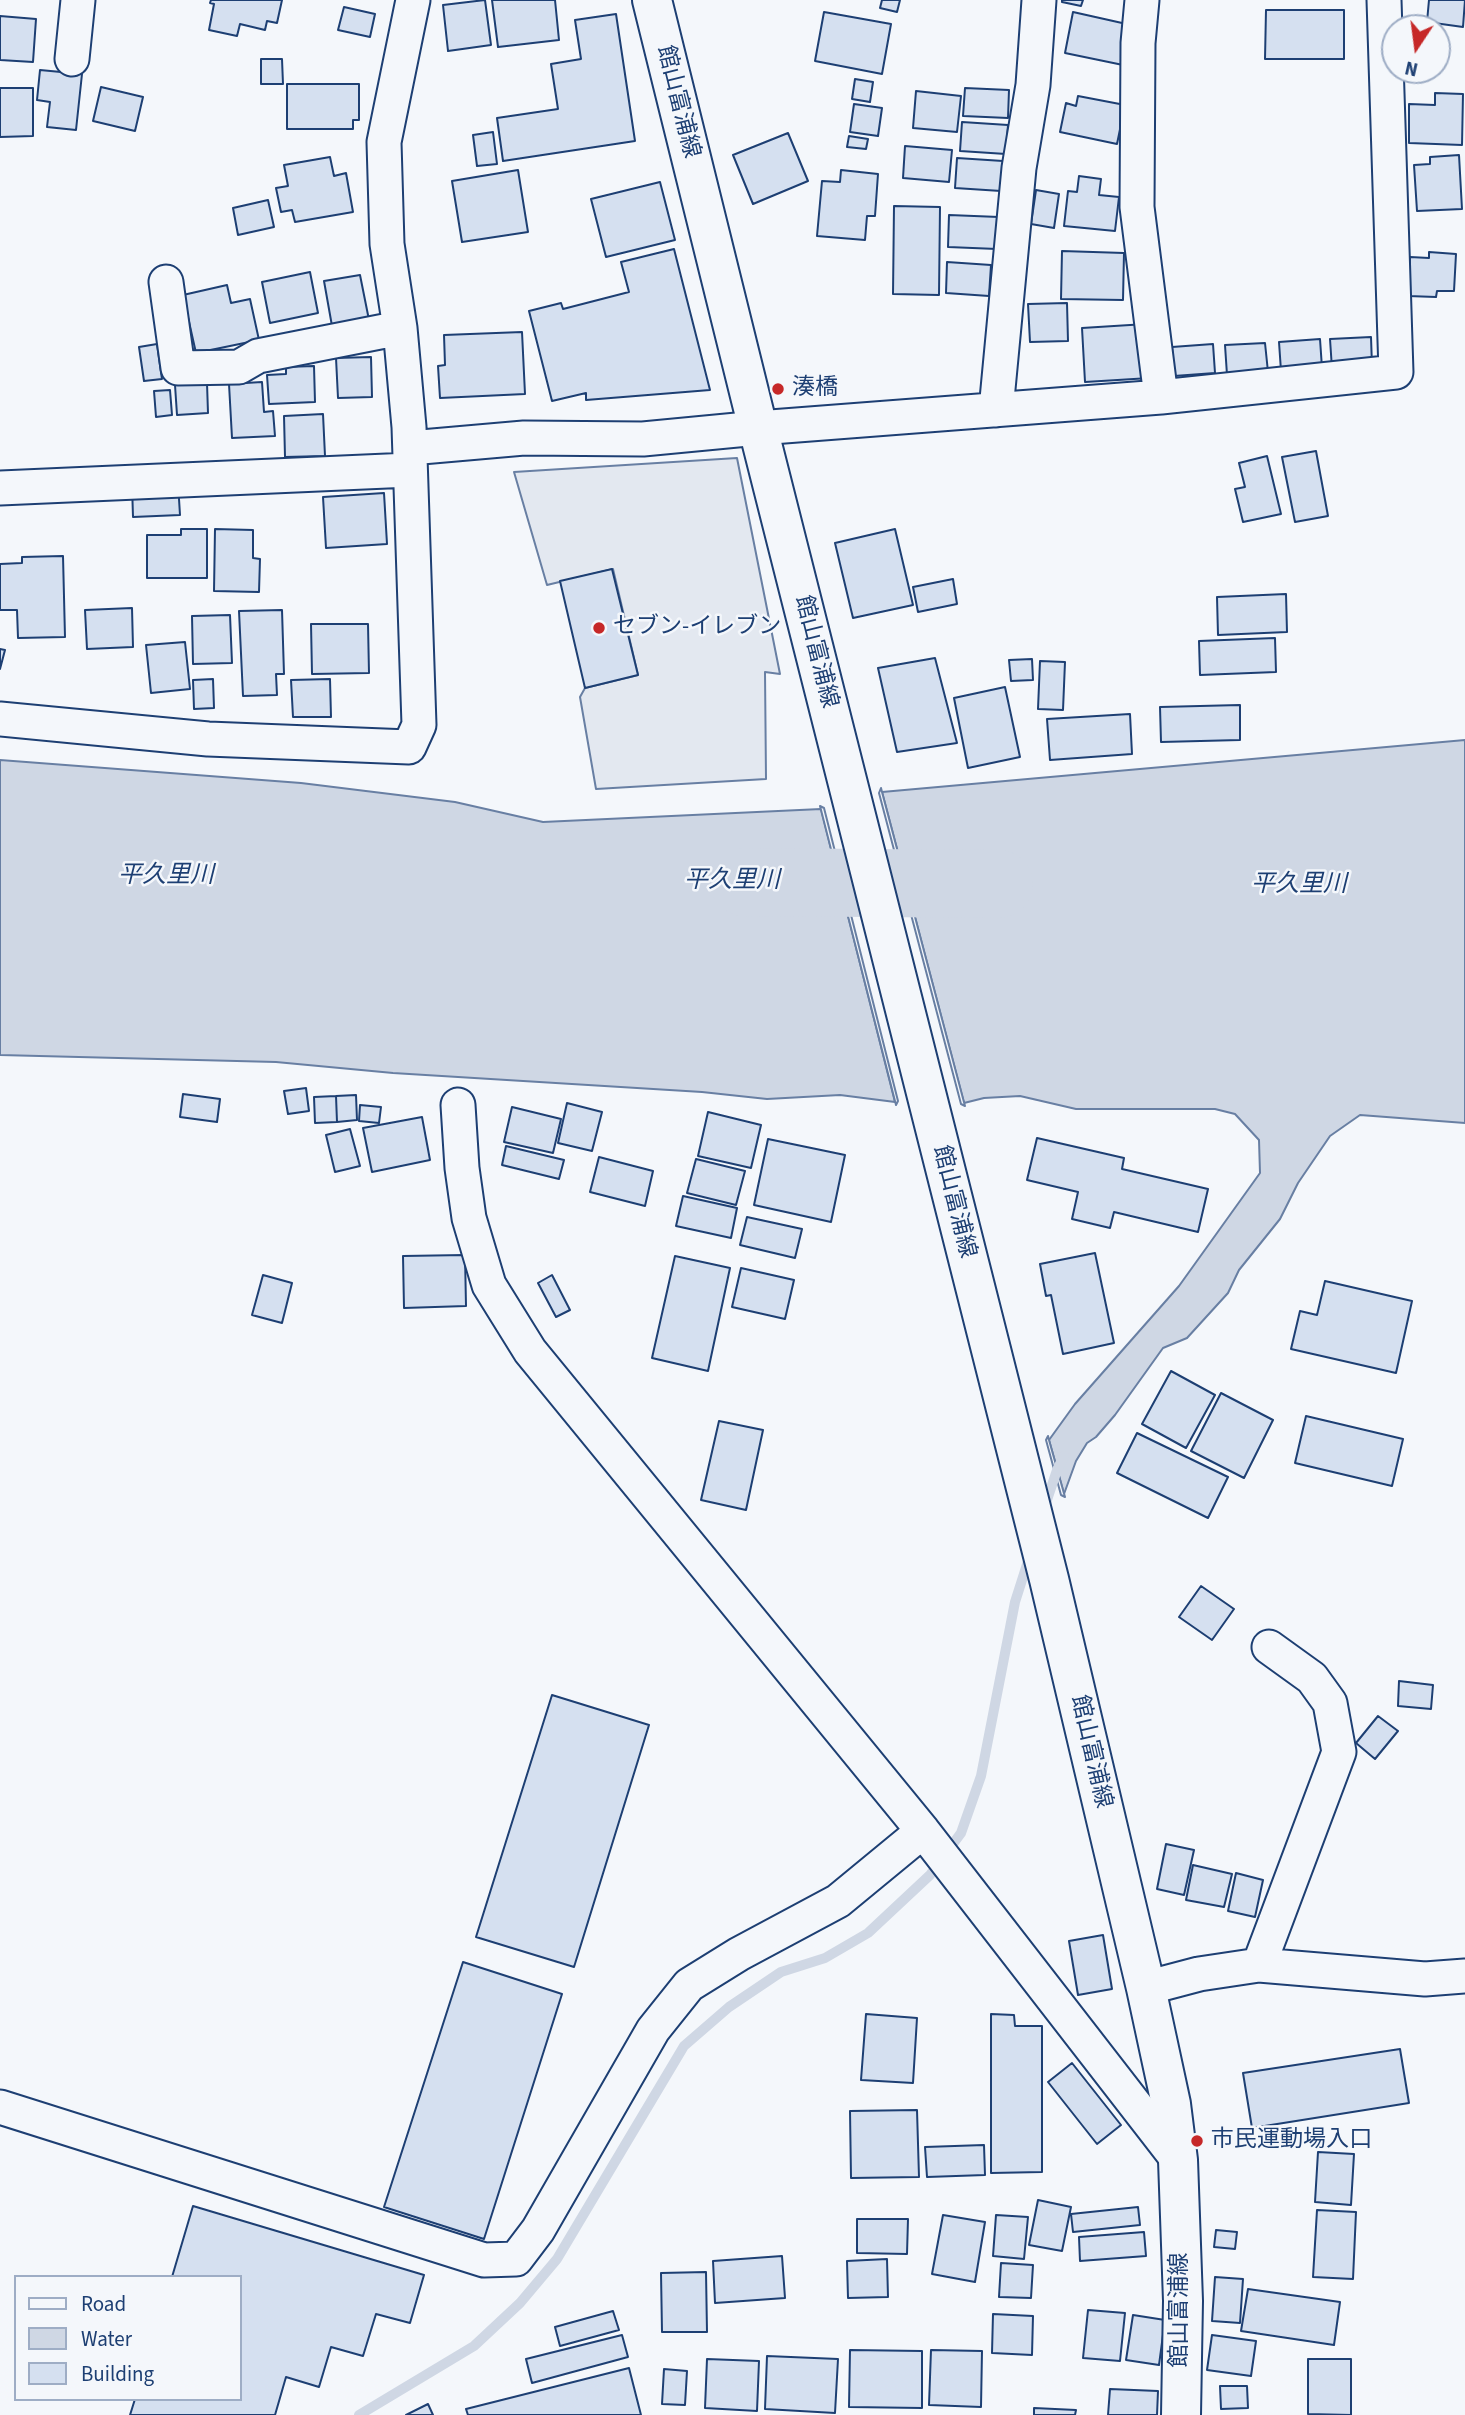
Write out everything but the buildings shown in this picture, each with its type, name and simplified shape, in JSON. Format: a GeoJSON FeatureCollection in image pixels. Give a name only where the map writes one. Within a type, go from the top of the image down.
{"type":"FeatureCollection","features":[{"type":"Feature","properties":{"kind":"main road","name":"館山富浦線"},"geometry":{"type":"LineString","coordinates":[[652,0],[1049,1579],[1146,1988],[1171,2104],[1178,2160],[1183,2301],[1181,2415]]}},
{"type":"Feature","properties":{"kind":"street"},"geometry":{"type":"LineString","coordinates":[[72,59],[78,0]]}},
{"type":"Feature","properties":{"kind":"street"},"geometry":{"type":"LineString","coordinates":[[0,719],[208,739],[409,747],[419,725],[410,459],[400,328],[387,244],[384,142],[413,0]]}},
{"type":"Feature","properties":{"kind":"street"},"geometry":{"type":"LineString","coordinates":[[996,410],[1019,168],[1033,85],[1039,0]]}},
{"type":"Feature","properties":{"kind":"street"},"geometry":{"type":"LineString","coordinates":[[1142,0],[1138,43],[1137,207],[1161,397]]}},
{"type":"Feature","properties":{"kind":"street"},"geometry":{"type":"LineString","coordinates":[[0,488],[410,459],[524,438],[643,439],[1161,397],[1396,372],[1384,0]]}},
{"type":"Feature","properties":{"kind":"street"},"geometry":{"type":"LineString","coordinates":[[166,282],[178,368],[239,367],[258,356],[400,328]]}},
{"type":"Feature","properties":{"kind":"street"},"geometry":{"type":"LineString","coordinates":[[458,1105],[462,1168],[469,1218],[489,1285],[530,1351],[930,1839],[1178,2160]]}},
{"type":"Feature","properties":{"kind":"street"},"geometry":{"type":"LineString","coordinates":[[1259,1965],[1339,1752],[1330,1703],[1312,1678],[1269,1647]]}},
{"type":"Feature","properties":{"kind":"street"},"geometry":{"type":"LineString","coordinates":[[0,2107],[484,2260],[516,2259],[538,2230],[653,2030],[689,1985],[739,1954],[838,1901],[930,1839]]}},
{"type":"Feature","properties":{"kind":"street"},"geometry":{"type":"LineString","coordinates":[[1146,1988],[1199,1973],[1259,1965],[1425,1979],[1465,1976]]}},
{"type":"Feature","properties":{"kind":"shaded area"},"geometry":{"type":"Polygon","coordinates":[[[737,458],[780,674],[765,672],[766,779],[596,789],[580,697],[585,688],[638,675],[613,569],[547,585],[514,472],[737,458]]]}},
{"type":"Feature","properties":{"kind":"water"},"geometry":{"type":"Polygon","coordinates":[[[1465,740],[1465,1123],[1360,1115],[1330,1136],[1298,1183],[1280,1219],[1239,1270],[1228,1293],[1187,1338],[1163,1348],[1115,1415],[1096,1437],[1087,1443],[1076,1461],[1064,1494],[1049,1440],[1075,1404],[1179,1286],[1260,1173],[1259,1140],[1235,1114],[1215,1109],[1076,1109],[1020,1096],[984,1098],[964,1103],[882,792],[1465,740]]]}},
{"type":"Feature","properties":{"kind":"water"},"geometry":{"type":"Polygon","coordinates":[[[0,760],[301,783],[455,802],[543,822],[821,809],[895,1102],[840,1095],[767,1099],[702,1092],[393,1073],[276,1062],[0,1055],[0,760]]]}},
{"type":"Feature","properties":{"kind":"pier"},"geometry":{"type":"Polygon","coordinates":[[[881,788],[965,1106],[961,1104],[879,793],[881,788]]]}},
{"type":"Feature","properties":{"kind":"pier"},"geometry":{"type":"Polygon","coordinates":[[[820,806],[824,808],[898,1101],[896,1105],[820,806]]]}},
{"type":"Feature","properties":{"kind":"pier"},"geometry":{"type":"Polygon","coordinates":[[[1048,1436],[1065,1497],[1061,1495],[1046,1440],[1048,1436]]]}},
{"type":"Feature","properties":{"kind":"waterway","name":"平久里川"},"geometry":{"type":"LineString","coordinates":[[744,882],[999,884]]}},
{"type":"Feature","properties":{"kind":"waterway"},"geometry":{"type":"LineString","coordinates":[[1044,1509],[1064,1456]]}},
{"type":"Feature","properties":{"kind":"waterway"},"geometry":{"type":"LineString","coordinates":[[359,2415],[474,2346],[520,2303],[557,2259],[684,2046],[729,2007],[781,1972],[825,1958],[868,1933],[930,1875],[961,1833],[981,1776],[1015,1602],[1030,1555]]}},
{"type":"Feature","properties":{"kind":"place","name":"湊橋"},"geometry":{"type":"Point","coordinates":[778,389]}},
{"type":"Feature","properties":{"kind":"place","name":"セブン-イレブン"},"geometry":{"type":"Point","coordinates":[599,628]}},
{"type":"Feature","properties":{"kind":"place","name":"市民運動場入口"},"geometry":{"type":"Point","coordinates":[1197,2141]}}]}
